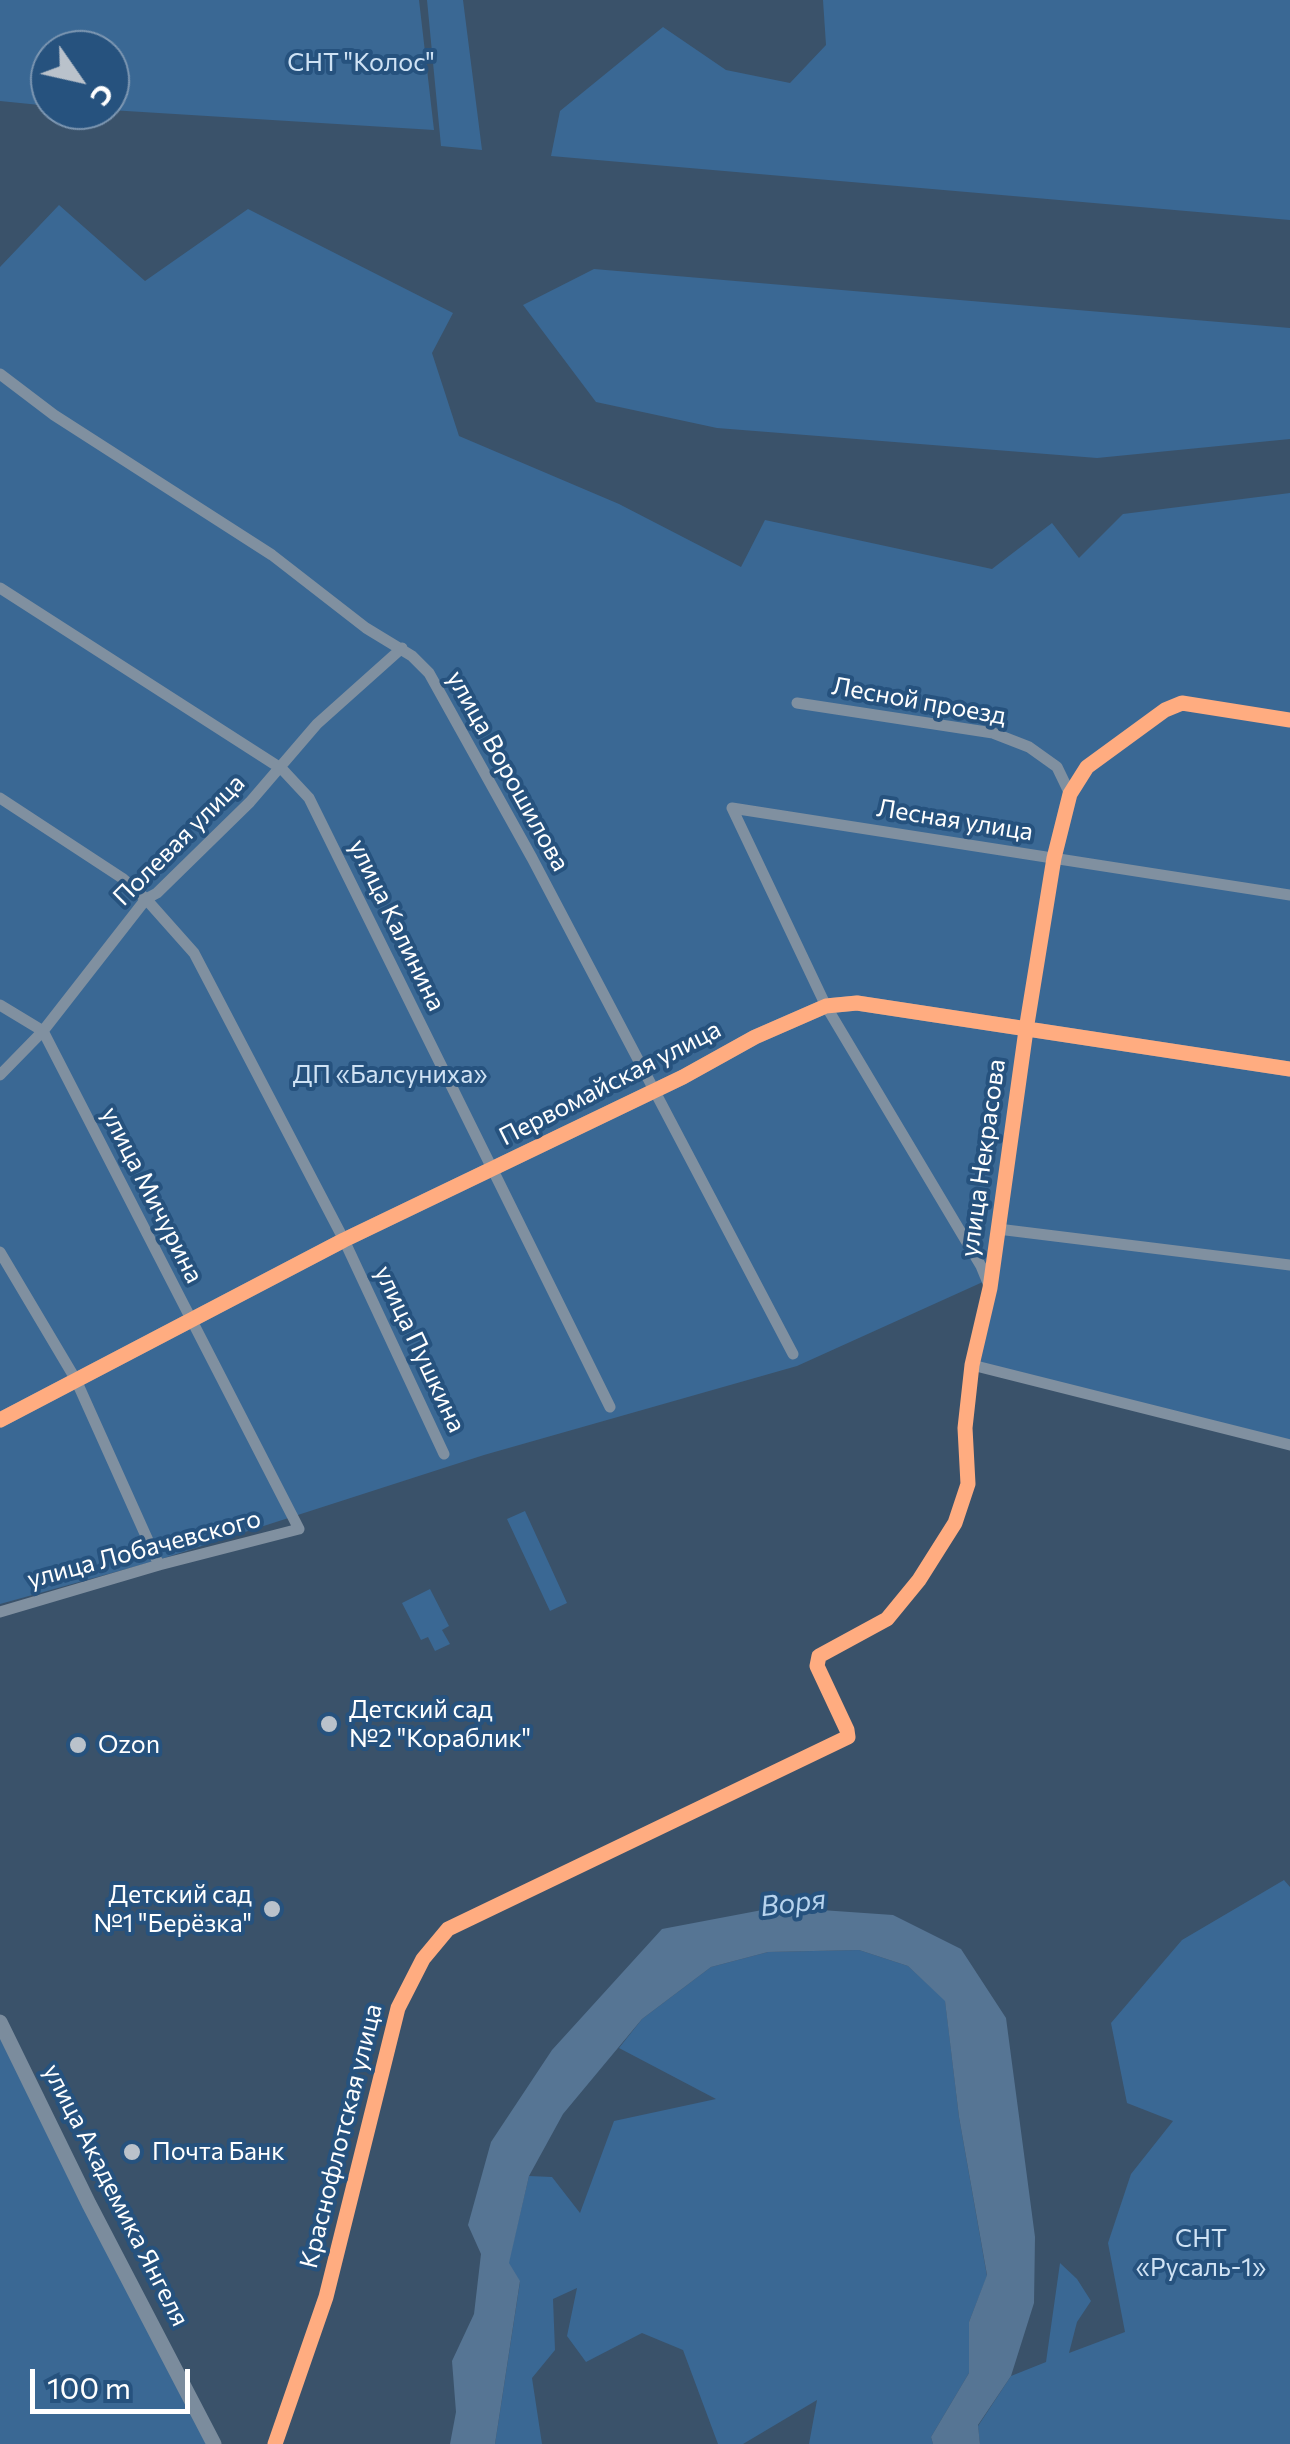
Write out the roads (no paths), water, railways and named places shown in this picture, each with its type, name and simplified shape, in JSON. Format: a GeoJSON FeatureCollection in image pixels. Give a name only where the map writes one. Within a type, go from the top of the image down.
{"type":"FeatureCollection","features":[{"type":"Feature","properties":{"kind":"street","name":"улица Ворошилова"},"geometry":{"type":"LineString","coordinates":[[0,374],[54,415],[272,554],[366,628],[420,662],[532,858],[794,1354]]}},
{"type":"Feature","properties":{"kind":"street","name":"улица Калинина"},"geometry":{"type":"LineString","coordinates":[[0,588],[282,769],[309,798],[610,1408]]}},
{"type":"Feature","properties":{"kind":"street","name":"Полевая улица"},"geometry":{"type":"LineString","coordinates":[[0,1075],[43,1030],[146,900],[157,894],[282,769],[317,724],[402,648]]}},
{"type":"Feature","properties":{"kind":"street","name":"Лесной проезд"},"geometry":{"type":"LineString","coordinates":[[796,703],[993,733],[1029,747],[1057,767],[1070,794]]}},
{"type":"Feature","properties":{"kind":"street"},"geometry":{"type":"LineString","coordinates":[[1070,794],[1087,767],[1165,710],[1182,703],[1290,720]]}},
{"type":"Feature","properties":{"kind":"street","name":"улица Некрасова"},"geometry":{"type":"LineString","coordinates":[[848,1737],[816,1666],[817,1660],[824,1652],[887,1619],[919,1580],[955,1523],[968,1484],[965,1428],[972,1365],[990,1288],[1054,858],[1070,794]]}},
{"type":"Feature","properties":{"kind":"street","name":"улица Пушкина"},"geometry":{"type":"LineString","coordinates":[[0,798],[122,878],[194,953],[344,1240],[444,1454]]}},
{"type":"Feature","properties":{"kind":"street","name":"Лесная улица"},"geometry":{"type":"LineString","coordinates":[[826,1006],[732,808],[1290,895]]}},
{"type":"Feature","properties":{"kind":"street","name":"Первомайская улица"},"geometry":{"type":"LineString","coordinates":[[0,1420],[344,1240],[653,1091],[754,1036],[826,1006],[858,1004],[1290,1069]]}},
{"type":"Feature","properties":{"kind":"street"},"geometry":{"type":"LineString","coordinates":[[0,1005],[43,1030]]}},
{"type":"Feature","properties":{"kind":"street"},"geometry":{"type":"LineString","coordinates":[[826,1006],[982,1266],[990,1288]]}},
{"type":"Feature","properties":{"kind":"street","name":"улица Мичурина"},"geometry":{"type":"LineString","coordinates":[[43,1030],[299,1529]]}},
{"type":"Feature","properties":{"kind":"street"},"geometry":{"type":"LineString","coordinates":[[998,1229],[1290,1264]]}},
{"type":"Feature","properties":{"kind":"street"},"geometry":{"type":"LineString","coordinates":[[0,1252],[76,1380],[158,1565]]}},
{"type":"Feature","properties":{"kind":"street"},"geometry":{"type":"LineString","coordinates":[[972,1365],[1290,1446]]}},
{"type":"Feature","properties":{"kind":"street","name":"улица Лобачевского"},"geometry":{"type":"LineString","coordinates":[[0,1612],[158,1565],[299,1529]]}},
{"type":"Feature","properties":{"kind":"street","name":"Краснофлотская улица"},"geometry":{"type":"LineString","coordinates":[[275,2444],[326,2297],[398,2008],[423,1959],[448,1929],[848,1737]]}},
{"type":"Feature","properties":{"kind":"street","name":"улица Академика Янгеля"},"geometry":{"type":"LineString","coordinates":[[0,2022],[214,2444]]}},
{"type":"Feature","properties":{"kind":"place","name":"Детский сад №2 \"Кораблик\""},"geometry":{"type":"Point","coordinates":[329,1724]}},
{"type":"Feature","properties":{"kind":"place","name":"Ozon"},"geometry":{"type":"Point","coordinates":[78,1745]}},
{"type":"Feature","properties":{"kind":"place","name":"Детский сад №1 \"Берёзка\""},"geometry":{"type":"Point","coordinates":[272,1909]}},
{"type":"Feature","properties":{"kind":"place","name":"Почта Банк"},"geometry":{"type":"Point","coordinates":[132,2152]}},
{"type":"Feature","properties":{"kind":"park label","name":"СНТ \"Колос\""},"geometry":{"type":"Point","coordinates":[361,63]}},
{"type":"Feature","properties":{"kind":"park label","name":"ДП «Балсуниха»"},"geometry":{"type":"Point","coordinates":[390,1075]}},
{"type":"Feature","properties":{"kind":"park label","name":"СНТ «Русаль-1»"},"geometry":{"type":"Point","coordinates":[1201,2254]}},
{"type":"Feature","properties":{"kind":"water label","name":"Воря"},"geometry":{"type":"Point","coordinates":[793,1903]}}]}
